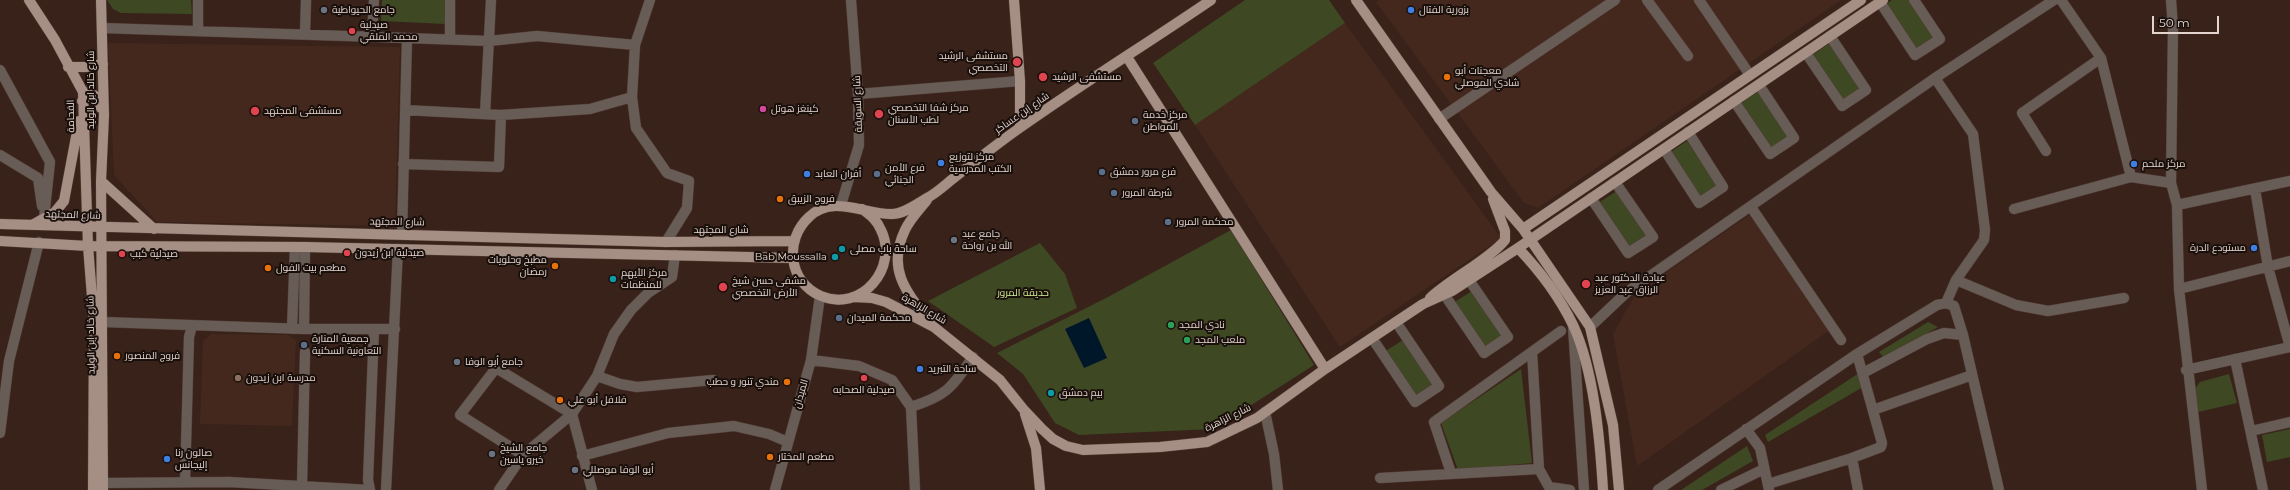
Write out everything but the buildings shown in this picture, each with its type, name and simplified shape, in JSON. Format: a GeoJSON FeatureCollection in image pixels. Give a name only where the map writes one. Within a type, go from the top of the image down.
{"type":"FeatureCollection","features":[{"type":"Feature","properties":{"kind":"main road","name":"الفحامة"},"geometry":{"type":"LineString","coordinates":[[29,0],[54,40],[83,92],[88,246]]}},
{"type":"Feature","properties":{"kind":"main road","name":"شارع خالد ابن الوليد"},"geometry":{"type":"LineString","coordinates":[[101,0],[104,115],[101,181]]}},
{"type":"Feature","properties":{"kind":"main road"},"geometry":{"type":"LineString","coordinates":[[1014,0],[1020,81],[1020,127]]}},
{"type":"Feature","properties":{"kind":"main road","name":"شارع إبن عساكر"},"geometry":{"type":"LineString","coordinates":[[862,210],[892,215],[930,197],[1020,127],[1211,0]]}},
{"type":"Feature","properties":{"kind":"main road"},"geometry":{"type":"LineString","coordinates":[[1356,0],[1491,192],[1523,229],[1590,327],[1613,425],[1619,490]]}},
{"type":"Feature","properties":{"kind":"main road"},"geometry":{"type":"LineString","coordinates":[[1523,229],[1861,0]]}},
{"type":"Feature","properties":{"kind":"main road","name":"شارع الزاهرة"},"geometry":{"type":"LineString","coordinates":[[854,297],[872,298],[886,302],[934,327],[1000,380],[1024,410],[1053,439],[1066,446],[1083,450],[1160,448],[1207,442],[1232,431],[1265,412],[1325,369],[1423,304],[1469,280],[1518,248],[1881,1]]}},
{"type":"Feature","properties":{"kind":"main road"},"geometry":{"type":"LineString","coordinates":[[1127,57],[1325,369]]}},
{"type":"Feature","properties":{"kind":"main road"},"geometry":{"type":"LineString","coordinates":[[68,67],[86,67],[103,64]]}},
{"type":"Feature","properties":{"kind":"main road"},"geometry":{"type":"LineString","coordinates":[[32,225],[55,212],[64,201],[83,98],[88,92],[97,97],[104,115]]}},
{"type":"Feature","properties":{"kind":"main road"},"geometry":{"type":"LineString","coordinates":[[101,181],[154,229]]}},
{"type":"Feature","properties":{"kind":"main road","name":"شارع خالد إبن الوليد"},"geometry":{"type":"LineString","coordinates":[[101,181],[103,487]]}},
{"type":"Feature","properties":{"kind":"main road","name":"شارع الزاهرة"},"geometry":{"type":"LineString","coordinates":[[1423,304],[1445,284],[1493,251],[1505,240],[1504,232],[1491,192]]}},
{"type":"Feature","properties":{"kind":"main road"},"geometry":{"type":"LineString","coordinates":[[930,197],[905,229],[897,262],[899,276],[905,291],[934,327]]}},
{"type":"Feature","properties":{"kind":"main road"},"geometry":{"type":"LineString","coordinates":[[841,205],[862,210],[875,220],[882,231],[885,258],[880,275],[870,287],[854,297],[839,300],[820,296],[806,287],[797,274],[792,258],[793,241],[800,227],[810,215],[823,209],[841,205]]}},
{"type":"Feature","properties":{"kind":"main road","name":"شارع المجتهد"},"geometry":{"type":"LineString","coordinates":[[0,224],[102,228],[402,234],[666,242],[793,241]]}},
{"type":"Feature","properties":{"kind":"main road"},"geometry":{"type":"LineString","coordinates":[[0,241],[39,242],[88,246],[300,247],[792,258]]}},
{"type":"Feature","properties":{"kind":"main road","name":"شارع خالد إبن الوليد"},"geometry":{"type":"LineString","coordinates":[[88,246],[94,322],[93,490]]}},
{"type":"Feature","properties":{"kind":"main road"},"geometry":{"type":"LineString","coordinates":[[1518,248],[1550,286],[1573,325],[1585,358],[1597,425],[1602,490]]}},
{"type":"Feature","properties":{"kind":"main road","name":"شارع الزاهرة"},"geometry":{"type":"LineString","coordinates":[[1024,410],[1036,448],[1040,490]]}},
{"type":"Feature","properties":{"kind":"street"},"geometry":{"type":"LineString","coordinates":[[198,0],[198,31]]}},
{"type":"Feature","properties":{"kind":"street"},"geometry":{"type":"LineString","coordinates":[[304,34],[306,0]]}},
{"type":"Feature","properties":{"kind":"street"},"geometry":{"type":"LineString","coordinates":[[372,37],[374,0]]}},
{"type":"Feature","properties":{"kind":"street"},"geometry":{"type":"LineString","coordinates":[[450,0],[450,39]]}},
{"type":"Feature","properties":{"kind":"street"},"geometry":{"type":"LineString","coordinates":[[485,114],[491,0]]}},
{"type":"Feature","properties":{"kind":"street"},"geometry":{"type":"LineString","coordinates":[[650,0],[635,45],[632,97],[636,128],[667,173],[689,181],[687,208],[666,242]]}},
{"type":"Feature","properties":{"kind":"street","name":"شارع السويقة"},"geometry":{"type":"LineString","coordinates":[[841,205],[859,145],[858,94],[851,0]]}},
{"type":"Feature","properties":{"kind":"street"},"geometry":{"type":"LineString","coordinates":[[1439,119],[1615,0]]}},
{"type":"Feature","properties":{"kind":"street"},"geometry":{"type":"LineString","coordinates":[[1647,0],[1688,56]]}},
{"type":"Feature","properties":{"kind":"street"},"geometry":{"type":"LineString","coordinates":[[1699,0],[1750,75]]}},
{"type":"Feature","properties":{"kind":"street"},"geometry":{"type":"LineString","coordinates":[[1881,1],[1915,55],[1940,39],[1914,0]]}},
{"type":"Feature","properties":{"kind":"street"},"geometry":{"type":"LineString","coordinates":[[1590,327],[1627,292],[1935,78],[2054,0]]}},
{"type":"Feature","properties":{"kind":"street"},"geometry":{"type":"LineString","coordinates":[[2061,0],[2101,58],[2131,177]]}},
{"type":"Feature","properties":{"kind":"street"},"geometry":{"type":"LineString","coordinates":[[2171,0],[2173,28],[2170,183],[2177,205],[2178,289],[2186,370],[2202,490]]}},
{"type":"Feature","properties":{"kind":"street"},"geometry":{"type":"LineString","coordinates":[[102,28],[489,41],[537,36],[635,45]]}},
{"type":"Feature","properties":{"kind":"street"},"geometry":{"type":"LineString","coordinates":[[1806,53],[1842,106],[1866,90],[1830,36]]}},
{"type":"Feature","properties":{"kind":"street"},"geometry":{"type":"LineString","coordinates":[[402,234],[407,38]]}},
{"type":"Feature","properties":{"kind":"street"},"geometry":{"type":"LineString","coordinates":[[2046,151],[2022,113],[2101,58]]}},
{"type":"Feature","properties":{"kind":"street"},"geometry":{"type":"LineString","coordinates":[[0,70],[50,162],[44,218]]}},
{"type":"Feature","properties":{"kind":"street"},"geometry":{"type":"LineString","coordinates":[[1935,78],[1974,134],[1985,230],[1984,240],[1956,280],[1946,302]]}},
{"type":"Feature","properties":{"kind":"street"},"geometry":{"type":"LineString","coordinates":[[858,94],[1020,81]]}},
{"type":"Feature","properties":{"kind":"street"},"geometry":{"type":"LineString","coordinates":[[1734,100],[1770,154],[1794,138],[1759,85]]}},
{"type":"Feature","properties":{"kind":"street"},"geometry":{"type":"LineString","coordinates":[[405,110],[501,115],[590,109],[632,97]]}},
{"type":"Feature","properties":{"kind":"street"},"geometry":{"type":"LineString","coordinates":[[404,164],[499,167],[501,115]]}},
{"type":"Feature","properties":{"kind":"street"},"geometry":{"type":"LineString","coordinates":[[1664,149],[1699,203],[1723,187],[1688,132]]}},
{"type":"Feature","properties":{"kind":"street"},"geometry":{"type":"LineString","coordinates":[[0,155],[38,178],[44,218]]}},
{"type":"Feature","properties":{"kind":"street"},"geometry":{"type":"LineString","coordinates":[[2014,209],[2131,177],[2170,183]]}},
{"type":"Feature","properties":{"kind":"street"},"geometry":{"type":"LineString","coordinates":[[2177,205],[2290,181]]}},
{"type":"Feature","properties":{"kind":"street"},"geometry":{"type":"LineString","coordinates":[[1591,198],[1628,253],[1653,237],[1615,182]]}},
{"type":"Feature","properties":{"kind":"street"},"geometry":{"type":"LineString","coordinates":[[2186,370],[2290,347],[2268,267],[2255,188]]}},
{"type":"Feature","properties":{"kind":"street"},"geometry":{"type":"LineString","coordinates":[[1751,207],[1840,340]]}},
{"type":"Feature","properties":{"kind":"street"},"geometry":{"type":"LineString","coordinates":[[0,433],[5,360],[39,242]]}},
{"type":"Feature","properties":{"kind":"street"},"geometry":{"type":"LineString","coordinates":[[292,329],[300,247]]}},
{"type":"Feature","properties":{"kind":"street"},"geometry":{"type":"LineString","coordinates":[[300,247],[304,329]]}},
{"type":"Feature","properties":{"kind":"street"},"geometry":{"type":"LineString","coordinates":[[386,490],[398,249]]}},
{"type":"Feature","properties":{"kind":"street"},"geometry":{"type":"LineString","coordinates":[[498,490],[523,455],[572,414],[596,376],[614,334],[631,310],[648,293],[672,277],[675,255]]}},
{"type":"Feature","properties":{"kind":"street"},"geometry":{"type":"LineString","coordinates":[[2178,289],[2290,261]]}},
{"type":"Feature","properties":{"kind":"street"},"geometry":{"type":"LineString","coordinates":[[1444,294],[1484,353],[1508,337],[1469,280]]}},
{"type":"Feature","properties":{"kind":"street"},"geometry":{"type":"LineString","coordinates":[[1956,280],[2016,306],[2048,312],[2124,298]]}},
{"type":"Feature","properties":{"kind":"street","name":"الميدان"},"geometry":{"type":"LineString","coordinates":[[775,490],[811,360],[820,296]]}},
{"type":"Feature","properties":{"kind":"street"},"geometry":{"type":"LineString","coordinates":[[1658,490],[1857,354],[1937,304],[1946,302],[1954,306],[1963,336],[1999,490]]}},
{"type":"Feature","properties":{"kind":"street"},"geometry":{"type":"LineString","coordinates":[[103,322],[292,329],[395,329]]}},
{"type":"Feature","properties":{"kind":"street"},"geometry":{"type":"LineString","coordinates":[[1372,338],[1414,402],[1439,386],[1396,322]]}},
{"type":"Feature","properties":{"kind":"street"},"geometry":{"type":"LineString","coordinates":[[1573,325],[1584,490]]}},
{"type":"Feature","properties":{"kind":"street"},"geometry":{"type":"LineString","coordinates":[[185,482],[189,337],[192,326]]}},
{"type":"Feature","properties":{"kind":"street"},"geometry":{"type":"LineString","coordinates":[[103,487],[185,482],[229,486],[302,486],[370,490],[368,480],[374,329]]}},
{"type":"Feature","properties":{"kind":"street"},"geometry":{"type":"LineString","coordinates":[[1451,473],[1434,422],[1561,331]]}},
{"type":"Feature","properties":{"kind":"street"},"geometry":{"type":"LineString","coordinates":[[1863,373],[1927,339],[1944,334],[1963,336]]}},
{"type":"Feature","properties":{"kind":"street"},"geometry":{"type":"LineString","coordinates":[[302,486],[305,352]]}},
{"type":"Feature","properties":{"kind":"street"},"geometry":{"type":"LineString","coordinates":[[1532,352],[1539,469],[1549,487],[1570,490]]}},
{"type":"Feature","properties":{"kind":"street"},"geometry":{"type":"LineString","coordinates":[[1746,429],[1760,448],[1768,487],[1882,446],[1857,354]]}},
{"type":"Feature","properties":{"kind":"street"},"geometry":{"type":"LineString","coordinates":[[911,407],[931,401],[950,389],[973,357]]}},
{"type":"Feature","properties":{"kind":"street"},"geometry":{"type":"LineString","coordinates":[[2235,359],[2263,490]]}},
{"type":"Feature","properties":{"kind":"street"},"geometry":{"type":"LineString","coordinates":[[811,360],[859,366],[892,380],[911,407],[915,490]]}},
{"type":"Feature","properties":{"kind":"street"},"geometry":{"type":"LineString","coordinates":[[523,455],[460,415],[496,368],[572,414],[592,490]]}},
{"type":"Feature","properties":{"kind":"street"},"geometry":{"type":"LineString","coordinates":[[1873,410],[1972,375]]}},
{"type":"Feature","properties":{"kind":"street"},"geometry":{"type":"LineString","coordinates":[[596,376],[620,384],[637,387],[713,380]]}},
{"type":"Feature","properties":{"kind":"street"},"geometry":{"type":"LineString","coordinates":[[1265,412],[1274,454],[1278,490]]}},
{"type":"Feature","properties":{"kind":"street"},"geometry":{"type":"LineString","coordinates":[[2251,431],[2290,422]]}},
{"type":"Feature","properties":{"kind":"street"},"geometry":{"type":"LineString","coordinates":[[582,456],[668,433],[734,426],[769,434],[788,442]]}},
{"type":"Feature","properties":{"kind":"street"},"geometry":{"type":"LineString","coordinates":[[1852,458],[1858,490]]}},
{"type":"Feature","properties":{"kind":"street"},"geometry":{"type":"LineString","coordinates":[[1380,478],[1539,469]]}},
{"type":"Feature","properties":{"kind":"street"},"geometry":{"type":"LineString","coordinates":[[1720,490],[1764,469]]}},
{"type":"Feature","properties":{"kind":"shaded area"},"geometry":{"type":"Polygon","coordinates":[[[1379,0],[1841,0],[1538,208],[1524,203],[1376,2],[1379,0]]]}},
{"type":"Feature","properties":{"kind":"shaded area"},"geometry":{"type":"Polygon","coordinates":[[[1345,23],[1501,238],[1340,347],[1195,125],[1345,23]]]}},
{"type":"Feature","properties":{"kind":"shaded area","name":"مستشفى المجتهد"},"geometry":{"type":"Polygon","coordinates":[[[108,43],[400,47],[395,226],[157,222],[114,175],[108,43]]]}},
{"type":"Feature","properties":{"kind":"shaded area"},"geometry":{"type":"Polygon","coordinates":[[[1751,214],[1830,330],[1637,466],[1613,334],[1636,293],[1751,214]]]}},
{"type":"Feature","properties":{"kind":"shaded area"},"geometry":{"type":"Polygon","coordinates":[[[211,334],[288,335],[296,340],[292,426],[200,424],[203,341],[211,334]]]}},
{"type":"Feature","properties":{"kind":"green space"},"geometry":{"type":"Polygon","coordinates":[[[107,0],[191,0],[192,14],[121,13],[113,9],[107,0]]]}},
{"type":"Feature","properties":{"kind":"green space"},"geometry":{"type":"Polygon","coordinates":[[[382,0],[445,0],[445,24],[381,21],[382,0]]]}},
{"type":"Feature","properties":{"kind":"green space"},"geometry":{"type":"Polygon","coordinates":[[[1245,0],[1329,0],[1345,23],[1195,125],[1153,63],[1245,0]]]}},
{"type":"Feature","properties":{"kind":"green space"},"geometry":{"type":"Polygon","coordinates":[[[1892,0],[1909,0],[1935,39],[1916,51],[1885,5],[1892,0]]]}},
{"type":"Feature","properties":{"kind":"green space"},"geometry":{"type":"Polygon","coordinates":[[[1830,43],[1861,90],[1843,102],[1811,56],[1830,43]]]}},
{"type":"Feature","properties":{"kind":"green space"},"geometry":{"type":"Polygon","coordinates":[[[1758,91],[1789,137],[1771,150],[1740,104],[1758,91]]]}},
{"type":"Feature","properties":{"kind":"green space"},"geometry":{"type":"Polygon","coordinates":[[[1687,141],[1718,187],[1700,199],[1669,153],[1687,141]]]}},
{"type":"Feature","properties":{"kind":"green space"},"geometry":{"type":"Polygon","coordinates":[[[1617,191],[1648,237],[1629,249],[1598,203],[1617,191]]]}},
{"type":"Feature","properties":{"kind":"green space","name":"نادي المجد"},"geometry":{"type":"Polygon","coordinates":[[[1231,230],[1314,365],[1214,429],[1079,435],[1055,423],[1023,374],[997,353],[1106,298],[1231,230]]]}},
{"type":"Feature","properties":{"kind":"green space","name":"حديقة المرور"},"geometry":{"type":"Polygon","coordinates":[[[1040,243],[1065,274],[1077,308],[994,347],[928,301],[1040,243]]]}},
{"type":"Feature","properties":{"kind":"green space"},"geometry":{"type":"Polygon","coordinates":[[[1472,291],[1503,337],[1484,349],[1453,303],[1472,291]]]}},
{"type":"Feature","properties":{"kind":"green space"},"geometry":{"type":"Polygon","coordinates":[[[1928,322],[1938,327],[1884,358],[1879,352],[1928,322]]]}},
{"type":"Feature","properties":{"kind":"green space"},"geometry":{"type":"Polygon","coordinates":[[[1403,340],[1434,386],[1415,399],[1384,352],[1403,340]]]}},
{"type":"Feature","properties":{"kind":"green space"},"geometry":{"type":"Polygon","coordinates":[[[1521,369],[1532,463],[1458,470],[1441,423],[1521,369]]]}},
{"type":"Feature","properties":{"kind":"green space"},"geometry":{"type":"Polygon","coordinates":[[[1859,373],[1863,387],[1768,442],[1765,435],[1859,373]]]}},
{"type":"Feature","properties":{"kind":"green space"},"geometry":{"type":"Polygon","coordinates":[[[2229,374],[2237,403],[2194,413],[2192,393],[2200,382],[2229,374]]]}},
{"type":"Feature","properties":{"kind":"green space"},"geometry":{"type":"Polygon","coordinates":[[[2290,429],[2290,457],[2267,462],[2262,435],[2290,429]]]}},
{"type":"Feature","properties":{"kind":"green space"},"geometry":{"type":"Polygon","coordinates":[[[1747,446],[1753,461],[1702,490],[1681,490],[1747,446]]]}},
{"type":"Feature","properties":{"kind":"water"},"geometry":{"type":"Polygon","coordinates":[[[1089,318],[1107,358],[1084,368],[1065,329],[1089,318]]]}},
{"type":"Feature","properties":{"kind":"place","name":"جامع الحيواطية"},"geometry":{"type":"Point","coordinates":[324,10]}},
{"type":"Feature","properties":{"kind":"place","name":"بزورية الفتال"},"geometry":{"type":"Point","coordinates":[1411,10]}},
{"type":"Feature","properties":{"kind":"place","name":"صيدلية محمد الملقي"},"geometry":{"type":"Point","coordinates":[352,31]}},
{"type":"Feature","properties":{"kind":"place","name":"مستشفى الرشيد التخصصي"},"geometry":{"type":"Point","coordinates":[1017,62]}},
{"type":"Feature","properties":{"kind":"place","name":"مستشفى الرشيد"},"geometry":{"type":"Point","coordinates":[1043,77]}},
{"type":"Feature","properties":{"kind":"place","name":"معجنات أبو شادي الموصلي"},"geometry":{"type":"Point","coordinates":[1447,77]}},
{"type":"Feature","properties":{"kind":"place","name":"كينغز هوتل"},"geometry":{"type":"Point","coordinates":[763,109]}},
{"type":"Feature","properties":{"kind":"place","name":"مستشفى المجتهد"},"geometry":{"type":"Point","coordinates":[255,111]}},
{"type":"Feature","properties":{"kind":"place","name":"مركز شفا التخصصي لطب الأسنان"},"geometry":{"type":"Point","coordinates":[879,114]}},
{"type":"Feature","properties":{"kind":"place","name":"مركز خدمة المواطن"},"geometry":{"type":"Point","coordinates":[1135,121]}},
{"type":"Feature","properties":{"kind":"place","name":"مركز لتوزيع الكتب المدرسية"},"geometry":{"type":"Point","coordinates":[941,163]}},
{"type":"Feature","properties":{"kind":"place","name":"مركز ملحم"},"geometry":{"type":"Point","coordinates":[2134,164]}},
{"type":"Feature","properties":{"kind":"place","name":"فرع مرور دمشق"},"geometry":{"type":"Point","coordinates":[1102,172]}},
{"type":"Feature","properties":{"kind":"place","name":"أفران العابد"},"geometry":{"type":"Point","coordinates":[807,174]}},
{"type":"Feature","properties":{"kind":"place","name":"فرع الأمن الجنائي"},"geometry":{"type":"Point","coordinates":[877,174]}},
{"type":"Feature","properties":{"kind":"place","name":"شرطة المرور"},"geometry":{"type":"Point","coordinates":[1114,193]}},
{"type":"Feature","properties":{"kind":"place","name":"فروج الزيبق"},"geometry":{"type":"Point","coordinates":[780,199]}},
{"type":"Feature","properties":{"kind":"place","name":"محكمة المرور"},"geometry":{"type":"Point","coordinates":[1168,222]}},
{"type":"Feature","properties":{"kind":"place","name":"جامع عبد الله بن رواحة"},"geometry":{"type":"Point","coordinates":[954,240]}},
{"type":"Feature","properties":{"kind":"place","name":"مستودع الدرة"},"geometry":{"type":"Point","coordinates":[2254,248]}},
{"type":"Feature","properties":{"kind":"place","name":"ساحة باب مصلى"},"geometry":{"type":"Point","coordinates":[842,249]}},
{"type":"Feature","properties":{"kind":"place","name":"صيدلية ابن زيدون"},"geometry":{"type":"Point","coordinates":[347,253]}},
{"type":"Feature","properties":{"kind":"place","name":"صيدلية كبب"},"geometry":{"type":"Point","coordinates":[122,254]}},
{"type":"Feature","properties":{"kind":"place","name":"Bab Moussalla"},"geometry":{"type":"Point","coordinates":[835,257]}},
{"type":"Feature","properties":{"kind":"place","name":"مطبخ وحلويات رمضان"},"geometry":{"type":"Point","coordinates":[555,266]}},
{"type":"Feature","properties":{"kind":"place","name":"مطعم بيت الفول"},"geometry":{"type":"Point","coordinates":[268,268]}},
{"type":"Feature","properties":{"kind":"place","name":"مركز الأيهم للمنظمات"},"geometry":{"type":"Point","coordinates":[613,279]}},
{"type":"Feature","properties":{"kind":"place","name":"عيادة الدكتور عبد الرزاق عبد العزيز"},"geometry":{"type":"Point","coordinates":[1586,284]}},
{"type":"Feature","properties":{"kind":"place","name":"مشفى حسن شيخ الأرض التخصصي"},"geometry":{"type":"Point","coordinates":[723,287]}},
{"type":"Feature","properties":{"kind":"place","name":"محكمة الميدان"},"geometry":{"type":"Point","coordinates":[839,318]}},
{"type":"Feature","properties":{"kind":"place","name":"نادي المجد"},"geometry":{"type":"Point","coordinates":[1171,325]}},
{"type":"Feature","properties":{"kind":"place","name":"ملعب المجد"},"geometry":{"type":"Point","coordinates":[1187,340]}},
{"type":"Feature","properties":{"kind":"place","name":"جمعية المنارة التعاونية السكنية"},"geometry":{"type":"Point","coordinates":[304,345]}},
{"type":"Feature","properties":{"kind":"place","name":"فروج المنصور"},"geometry":{"type":"Point","coordinates":[117,356]}},
{"type":"Feature","properties":{"kind":"place","name":"جامع أبو الوفا"},"geometry":{"type":"Point","coordinates":[457,362]}},
{"type":"Feature","properties":{"kind":"place","name":"ساحة التبريد"},"geometry":{"type":"Point","coordinates":[920,369]}},
{"type":"Feature","properties":{"kind":"place","name":"مدرسة ابن زيدون"},"geometry":{"type":"Point","coordinates":[238,378]}},
{"type":"Feature","properties":{"kind":"place","name":"صيدلية الصحابه"},"geometry":{"type":"Point","coordinates":[864,378]}},
{"type":"Feature","properties":{"kind":"place","name":"مندي تنور و حطب"},"geometry":{"type":"Point","coordinates":[787,382]}},
{"type":"Feature","properties":{"kind":"place","name":"بيم دمشق"},"geometry":{"type":"Point","coordinates":[1051,393]}},
{"type":"Feature","properties":{"kind":"place","name":"فلافل أبو علي"},"geometry":{"type":"Point","coordinates":[560,400]}},
{"type":"Feature","properties":{"kind":"place","name":"جامع الشيخ خيرو ياسين"},"geometry":{"type":"Point","coordinates":[492,454]}},
{"type":"Feature","properties":{"kind":"place","name":"مطعم المختار"},"geometry":{"type":"Point","coordinates":[770,457]}},
{"type":"Feature","properties":{"kind":"place","name":"صالون رنا إليجانس"},"geometry":{"type":"Point","coordinates":[167,459]}},
{"type":"Feature","properties":{"kind":"place","name":"أيو الوفا موصللي"},"geometry":{"type":"Point","coordinates":[575,470]}}]}
